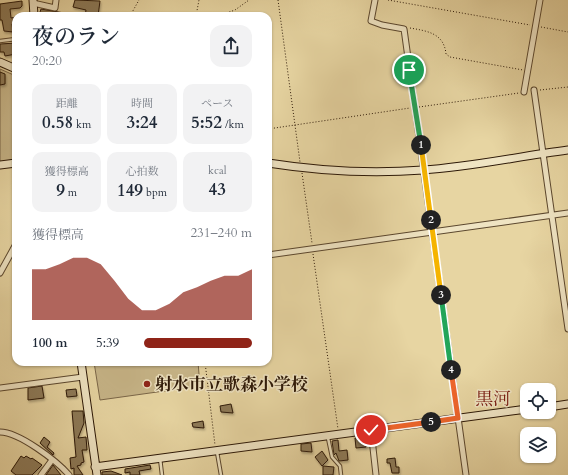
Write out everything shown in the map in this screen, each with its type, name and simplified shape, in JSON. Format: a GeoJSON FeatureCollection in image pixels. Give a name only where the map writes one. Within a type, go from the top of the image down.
{"type":"FeatureCollection","features":[{"type":"Feature","properties":{"kind":"street"},"geometry":{"type":"LineString","coordinates":[[34,12],[33,2],[55,8],[56,0]]}},
{"type":"Feature","properties":{"kind":"street"},"geometry":{"type":"LineString","coordinates":[[375,0],[372,21],[382,25],[404,29],[425,170],[432,232],[466,475]]}},
{"type":"Feature","properties":{"kind":"street"},"geometry":{"type":"LineString","coordinates":[[524,92],[540,0]]}},
{"type":"Feature","properties":{"kind":"street"},"geometry":{"type":"LineString","coordinates":[[0,62],[12,67]]}},
{"type":"Feature","properties":{"kind":"street"},"geometry":{"type":"LineString","coordinates":[[534,90],[553,215],[568,329]]}},
{"type":"Feature","properties":{"kind":"street"},"geometry":{"type":"LineString","coordinates":[[272,163],[379,173],[425,170],[568,150]]}},
{"type":"Feature","properties":{"kind":"street"},"geometry":{"type":"LineString","coordinates":[[0,165],[12,164]]}},
{"type":"Feature","properties":{"kind":"street"},"geometry":{"type":"LineString","coordinates":[[272,253],[568,213]]}},
{"type":"Feature","properties":{"kind":"street"},"geometry":{"type":"LineString","coordinates":[[0,273],[12,251]]}},
{"type":"Feature","properties":{"kind":"street"},"geometry":{"type":"LineString","coordinates":[[82,366],[97,475]]}},
{"type":"Feature","properties":{"kind":"street"},"geometry":{"type":"LineString","coordinates":[[0,388],[83,377]]}},
{"type":"Feature","properties":{"kind":"street"},"geometry":{"type":"LineString","coordinates":[[556,405],[568,404]]}},
{"type":"Feature","properties":{"kind":"street"},"geometry":{"type":"LineString","coordinates":[[95,467],[520,410]]}},
{"type":"Feature","properties":{"kind":"street"},"geometry":{"type":"LineString","coordinates":[[371,430],[376,475]]}},
{"type":"Feature","properties":{"kind":"street"},"geometry":{"type":"LineString","coordinates":[[0,432],[16,436],[30,443],[69,475]]}},
{"type":"Feature","properties":{"kind":"street"},"geometry":{"type":"LineString","coordinates":[[41,475],[52,460]]}},
{"type":"Feature","properties":{"kind":"lane"},"geometry":{"type":"LineString","coordinates":[[0,41],[12,40]]}},
{"type":"Feature","properties":{"kind":"lane"},"geometry":{"type":"LineString","coordinates":[[327,435],[332,457],[340,466],[341,475]]}},
{"type":"Feature","properties":{"kind":"lane"},"geometry":{"type":"LineString","coordinates":[[216,450],[221,475]]}},
{"type":"Feature","properties":{"kind":"lane"},"geometry":{"type":"LineString","coordinates":[[160,458],[162,475]]}},
{"type":"Feature","properties":{"kind":"path"},"geometry":{"type":"LineString","coordinates":[[132,12],[140,0]]}},
{"type":"Feature","properties":{"kind":"path"},"geometry":{"type":"LineString","coordinates":[[197,12],[199,0]]}},
{"type":"Feature","properties":{"kind":"path"},"geometry":{"type":"LineString","coordinates":[[229,12],[235,10],[249,0]]}},
{"type":"Feature","properties":{"kind":"path"},"geometry":{"type":"LineString","coordinates":[[278,0],[338,434]]}},
{"type":"Feature","properties":{"kind":"path"},"geometry":{"type":"LineString","coordinates":[[388,0],[568,32]]}},
{"type":"Feature","properties":{"kind":"path"},"geometry":{"type":"LineString","coordinates":[[404,29],[405,27],[430,31],[445,48],[446,54],[450,57],[527,71]]}},
{"type":"Feature","properties":{"kind":"path"},"geometry":{"type":"LineString","coordinates":[[206,366],[216,450]]}},
{"type":"Feature","properties":{"kind":"shaded area"},"geometry":{"type":"Polygon","coordinates":[[[0,69],[12,74],[12,160],[0,162],[0,69]]]}},
{"type":"Feature","properties":{"kind":"shaded area","name":"射水市立歌森小学校"},"geometry":{"type":"Polygon","coordinates":[[[95,366],[198,366],[200,386],[100,400],[95,366]]]}},
{"type":"Feature","properties":{"kind":"building"},"geometry":{"type":"Polygon","coordinates":[[[75,0],[100,1],[99,12],[86,12],[86,10],[73,7],[75,0]]]}},
{"type":"Feature","properties":{"kind":"building"},"geometry":{"type":"Polygon","coordinates":[[[22,1],[22,6],[20,8],[10,9],[12,18],[12,32],[4,31],[2,20],[0,20],[0,4],[22,1]]]}},
{"type":"Feature","properties":{"kind":"building"},"geometry":{"type":"Polygon","coordinates":[[[41,9],[58,12],[40,12],[41,9]]]}},
{"type":"Feature","properties":{"kind":"building"},"geometry":{"type":"Polygon","coordinates":[[[12,43],[12,55],[5,56],[4,52],[0,52],[0,44],[12,43]]]}},
{"type":"Feature","properties":{"kind":"building"},"geometry":{"type":"Polygon","coordinates":[[[0,72],[5,74],[5,84],[0,85],[0,72]]]}},
{"type":"Feature","properties":{"kind":"building"},"geometry":{"type":"Polygon","coordinates":[[[42,386],[44,398],[28,400],[28,388],[42,386]]]}},
{"type":"Feature","properties":{"kind":"building"},"geometry":{"type":"Polygon","coordinates":[[[76,389],[77,396],[67,397],[66,390],[76,389]]]}},
{"type":"Feature","properties":{"kind":"building"},"geometry":{"type":"Polygon","coordinates":[[[231,404],[233,413],[221,412],[220,406],[231,404]]]}},
{"type":"Feature","properties":{"kind":"building"},"geometry":{"type":"Polygon","coordinates":[[[72,411],[83,411],[84,423],[78,438],[86,437],[87,450],[82,450],[84,462],[77,466],[83,475],[74,475],[74,468],[71,469],[70,458],[76,457],[72,411]]]}},
{"type":"Feature","properties":{"kind":"building"},"geometry":{"type":"Polygon","coordinates":[[[203,421],[204,428],[193,427],[192,423],[203,421]]]}},
{"type":"Feature","properties":{"kind":"building"},"geometry":{"type":"Polygon","coordinates":[[[44,437],[50,442],[47,447],[54,453],[53,455],[40,443],[44,437]]]}},
{"type":"Feature","properties":{"kind":"building"},"geometry":{"type":"Polygon","coordinates":[[[365,437],[366,447],[356,448],[355,438],[365,437]]]}},
{"type":"Feature","properties":{"kind":"building"},"geometry":{"type":"Polygon","coordinates":[[[338,440],[339,451],[347,450],[348,460],[339,461],[336,453],[334,455],[332,441],[338,440]]]}},
{"type":"Feature","properties":{"kind":"building"},"geometry":{"type":"Polygon","coordinates":[[[311,443],[312,452],[301,451],[301,444],[311,443]]]}},
{"type":"Feature","properties":{"kind":"building"},"geometry":{"type":"Polygon","coordinates":[[[322,451],[328,460],[322,466],[315,457],[322,451]]]}},
{"type":"Feature","properties":{"kind":"building"},"geometry":{"type":"Polygon","coordinates":[[[21,456],[24,458],[26,456],[31,459],[32,458],[42,465],[32,475],[16,475],[11,471],[21,456]]]}},
{"type":"Feature","properties":{"kind":"building"},"geometry":{"type":"Polygon","coordinates":[[[395,458],[396,467],[399,467],[399,473],[392,473],[390,463],[387,463],[387,459],[395,458]]]}},
{"type":"Feature","properties":{"kind":"building"},"geometry":{"type":"Polygon","coordinates":[[[53,465],[61,475],[46,475],[53,465]]]}},
{"type":"Feature","properties":{"kind":"building"},"geometry":{"type":"Polygon","coordinates":[[[150,465],[151,469],[139,471],[140,475],[130,475],[130,472],[125,473],[125,469],[150,465]]]}},
{"type":"Feature","properties":{"kind":"building"},"geometry":{"type":"Polygon","coordinates":[[[323,466],[334,467],[333,475],[323,475],[323,466]]]}},
{"type":"Feature","properties":{"kind":"building"},"geometry":{"type":"Polygon","coordinates":[[[111,471],[122,475],[102,475],[102,472],[111,471]]]}},
{"type":"Feature","properties":{"kind":"place","name":"射水市立歌森小学校"},"geometry":{"type":"Point","coordinates":[147,384]}},
{"type":"Feature","properties":{"kind":"district","name":"黒河"},"geometry":{"type":"Point","coordinates":[493,399]}},
{"type":"Feature","properties":{"kind":"route"},"geometry":{"type":"LineString","coordinates":[[371,430],[458,418],[432,232],[425,170],[409,70]]}}]}
